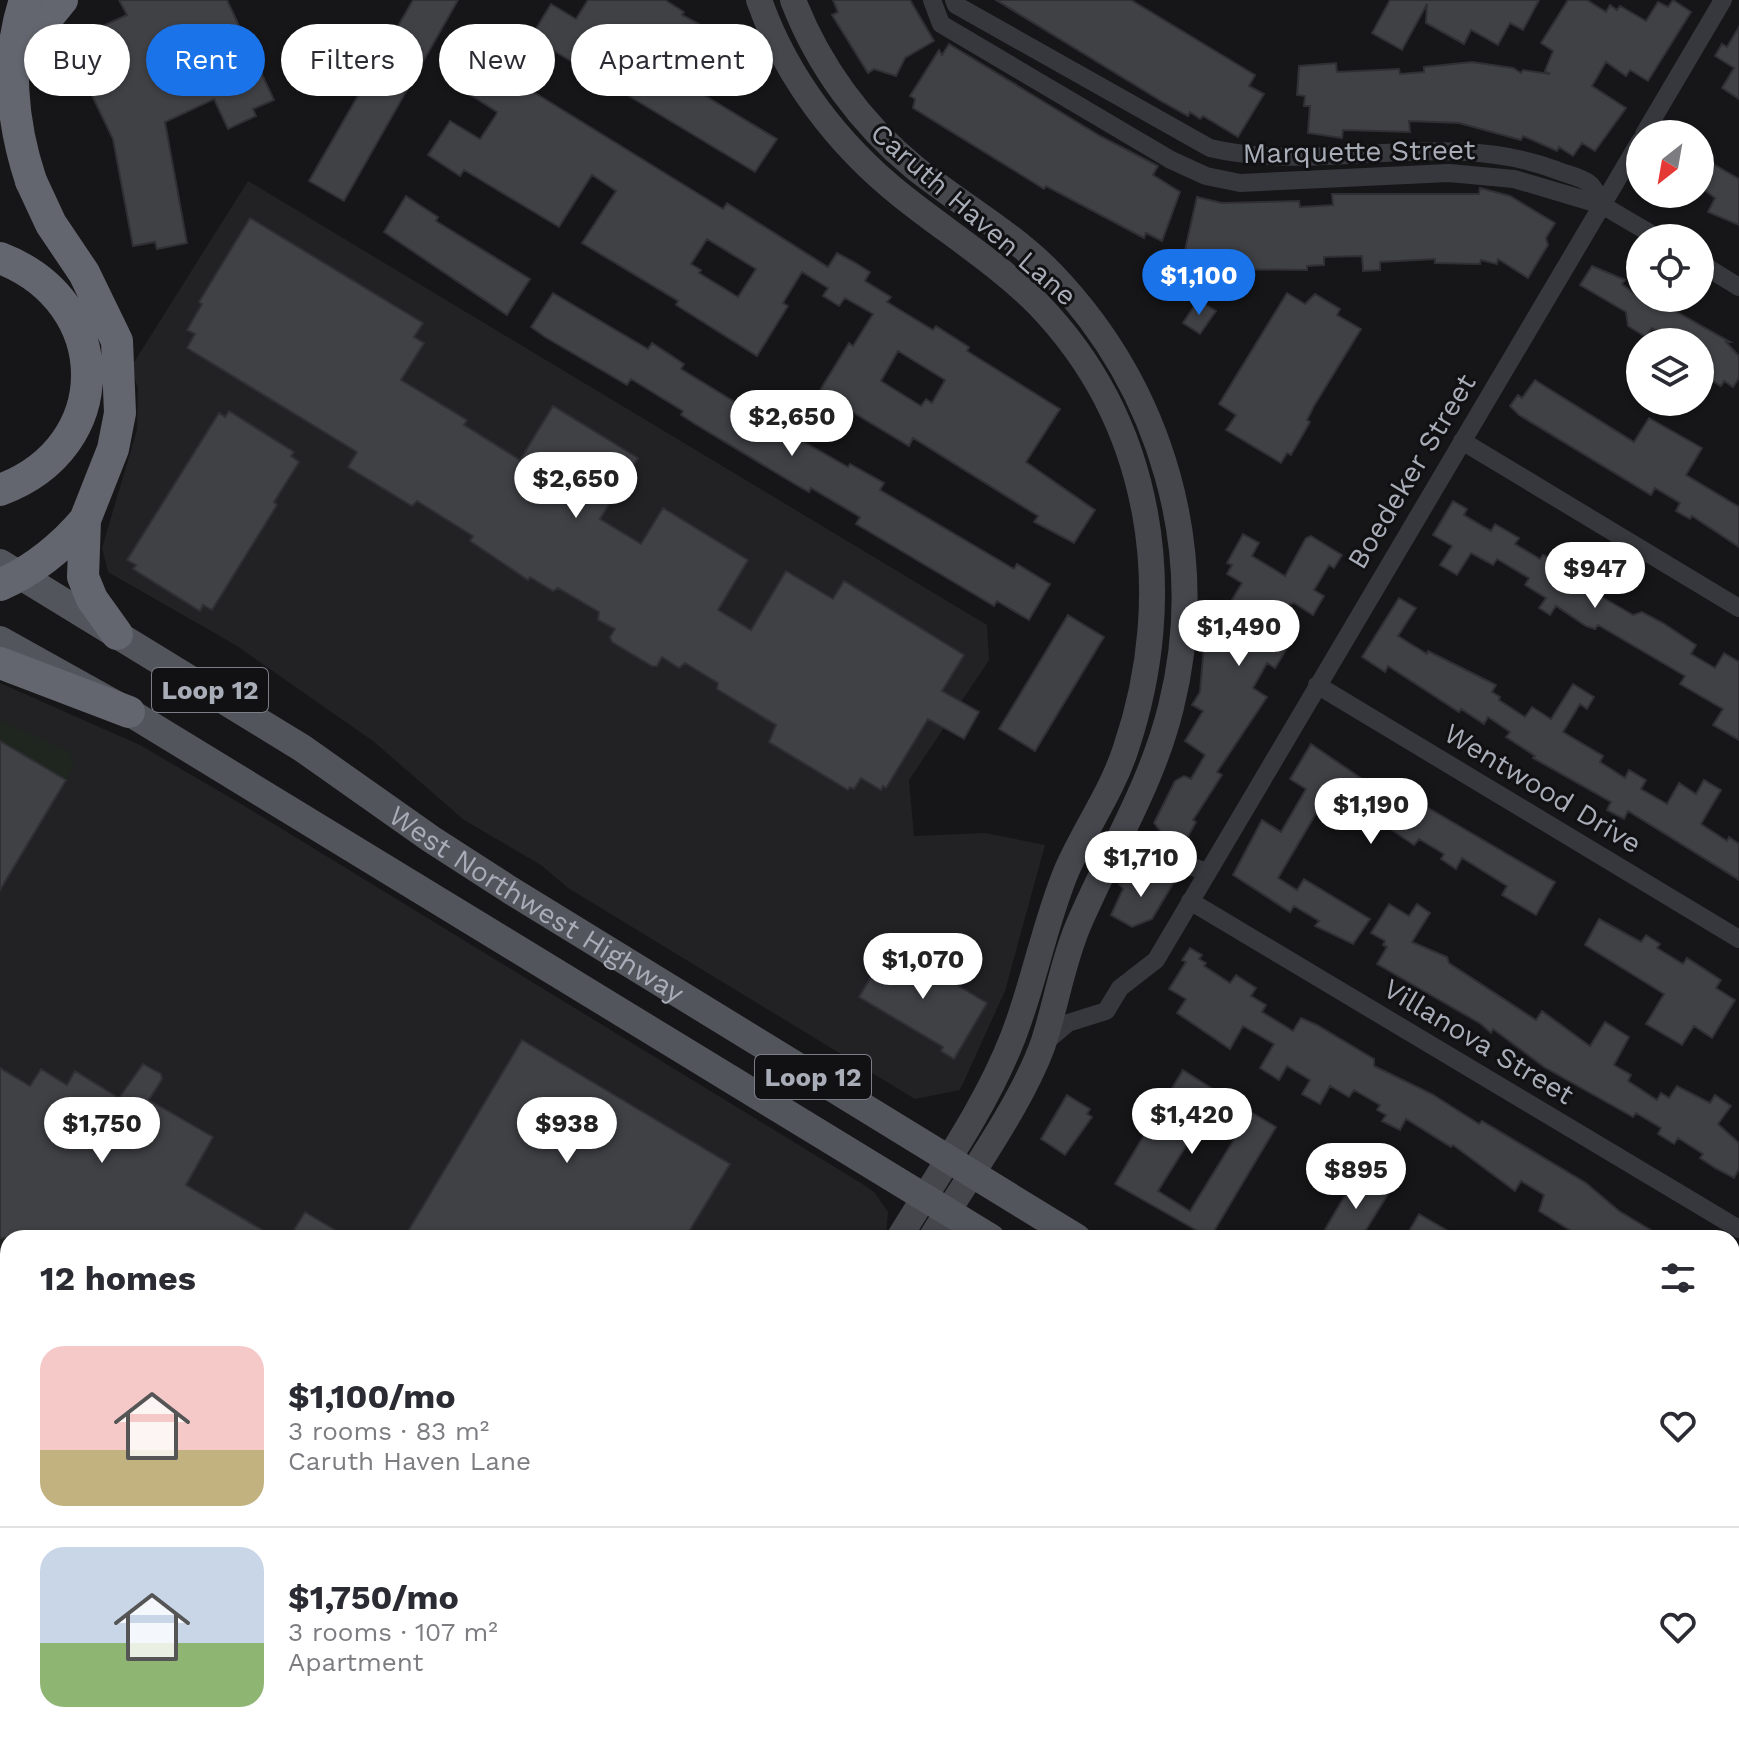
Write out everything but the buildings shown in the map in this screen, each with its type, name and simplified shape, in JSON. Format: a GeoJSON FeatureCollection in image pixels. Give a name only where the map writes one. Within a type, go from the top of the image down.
{"type":"FeatureCollection","features":[{"type":"Feature","properties":{"kind":"highway"},"geometry":{"type":"LineString","coordinates":[[25,0],[13,80],[16,136],[31,181],[51,224],[92,287],[117,341],[120,413],[113,449],[85,520],[83,577],[92,599],[117,634]]}},
{"type":"Feature","properties":{"kind":"highway"},"geometry":{"type":"LineString","coordinates":[[0,75],[62,0]]}},
{"type":"Feature","properties":{"kind":"highway"},"geometry":{"type":"LineString","coordinates":[[0,258],[36,275],[58,295],[72,314],[83,342],[87,373],[84,408],[74,433],[57,455],[32,476],[0,490]]}},
{"type":"Feature","properties":{"kind":"highway"},"geometry":{"type":"LineString","coordinates":[[7,574],[64,544],[85,520]]}},
{"type":"Feature","properties":{"kind":"highway"},"geometry":{"type":"LineString","coordinates":[[0,663],[129,712]]}},
{"type":"Feature","properties":{"kind":"main road"},"geometry":{"type":"LineString","coordinates":[[0,40],[31,0]]}},
{"type":"Feature","properties":{"kind":"main road","name":"Caruth Haven Lane"},"geometry":{"type":"LineString","coordinates":[[759,0],[788,64],[814,105],[842,140],[899,194],[1038,304],[1079,355],[1110,408],[1142,496],[1154,583],[1153,637],[1143,695],[1098,844]]}},
{"type":"Feature","properties":{"kind":"main road","name":"Caruth Haven Lane"},"geometry":{"type":"LineString","coordinates":[[793,0],[821,59],[864,119],[914,167],[1013,239],[1079,304],[1117,356],[1153,430],[1180,525],[1186,577],[1185,621],[1171,709],[1136,808],[1067,869],[1014,1035],[959,1167],[935,1205]]}},
{"type":"Feature","properties":{"kind":"main road"},"geometry":{"type":"LineString","coordinates":[[899,194],[914,167]]}},
{"type":"Feature","properties":{"kind":"main road","name":"West Northwest Highway"},"geometry":{"type":"LineString","coordinates":[[7,574],[117,634],[302,748],[510,890],[1064,1230]]}},
{"type":"Feature","properties":{"kind":"main road","name":"West Northwest Highway"},"geometry":{"type":"LineString","coordinates":[[0,640],[129,712],[977,1230]]}},
{"type":"Feature","properties":{"kind":"main road"},"geometry":{"type":"LineString","coordinates":[[959,1167],[1042,1045],[1061,974],[1099,879],[1098,844]]}},
{"type":"Feature","properties":{"kind":"main road"},"geometry":{"type":"LineString","coordinates":[[908,1230],[935,1205]]}},
{"type":"Feature","properties":{"kind":"main road"},"geometry":{"type":"LineString","coordinates":[[932,1230],[935,1205]]}},
{"type":"Feature","properties":{"kind":"street","name":"Marquette Street"},"geometry":{"type":"LineString","coordinates":[[932,0],[941,24],[1114,126],[1206,176],[1240,183],[1472,175],[1514,179],[1602,205],[1634,224]]}},
{"type":"Feature","properties":{"kind":"street","name":"Marquette Street"},"geometry":{"type":"LineString","coordinates":[[954,0],[956,5],[1127,104],[1210,148],[1236,154],[1287,155],[1480,150],[1532,160],[1589,183],[1602,205]]}},
{"type":"Feature","properties":{"kind":"street"},"geometry":{"type":"LineString","coordinates":[[1652,120],[1723,0]]}},
{"type":"Feature","properties":{"kind":"street"},"geometry":{"type":"LineString","coordinates":[[1114,126],[1127,104]]}},
{"type":"Feature","properties":{"kind":"street"},"geometry":{"type":"LineString","coordinates":[[1287,155],[1288,180]]}},
{"type":"Feature","properties":{"kind":"street","name":"Boedeker Street"},"geometry":{"type":"LineString","coordinates":[[1042,1045],[1068,1023],[1106,1011],[1120,988],[1156,960],[1626,165]]}},
{"type":"Feature","properties":{"kind":"street"},"geometry":{"type":"LineString","coordinates":[[1714,272],[1739,287]]}},
{"type":"Feature","properties":{"kind":"street"},"geometry":{"type":"LineString","coordinates":[[1462,441],[1739,608]]}},
{"type":"Feature","properties":{"kind":"street","name":"Wentwood Drive"},"geometry":{"type":"LineString","coordinates":[[1317,685],[1739,939]]}},
{"type":"Feature","properties":{"kind":"street"},"geometry":{"type":"LineString","coordinates":[[1098,844],[1173,860],[1207,872]]}},
{"type":"Feature","properties":{"kind":"street","name":"Villanova Street"},"geometry":{"type":"LineString","coordinates":[[1190,901],[1739,1229]]}},
{"type":"Feature","properties":{"kind":"shaded area"},"geometry":{"type":"Polygon","coordinates":[[[248,181],[987,625],[989,660],[909,780],[914,836],[985,833],[1045,845],[1005,991],[960,1090],[915,1099],[568,888],[541,865],[464,820],[373,741],[237,646],[108,572],[102,548],[137,430],[138,388],[131,367],[248,181]]]}},
{"type":"Feature","properties":{"kind":"shaded area"},"geometry":{"type":"Polygon","coordinates":[[[0,683],[140,745],[243,805],[864,1185],[875,1193],[888,1212],[887,1230],[0,1230],[0,683]]]}},
{"type":"Feature","properties":{"kind":"shaded area"},"geometry":{"type":"Polygon","coordinates":[[[0,720],[70,752],[74,767],[66,780],[0,741],[0,720]]]}}]}
